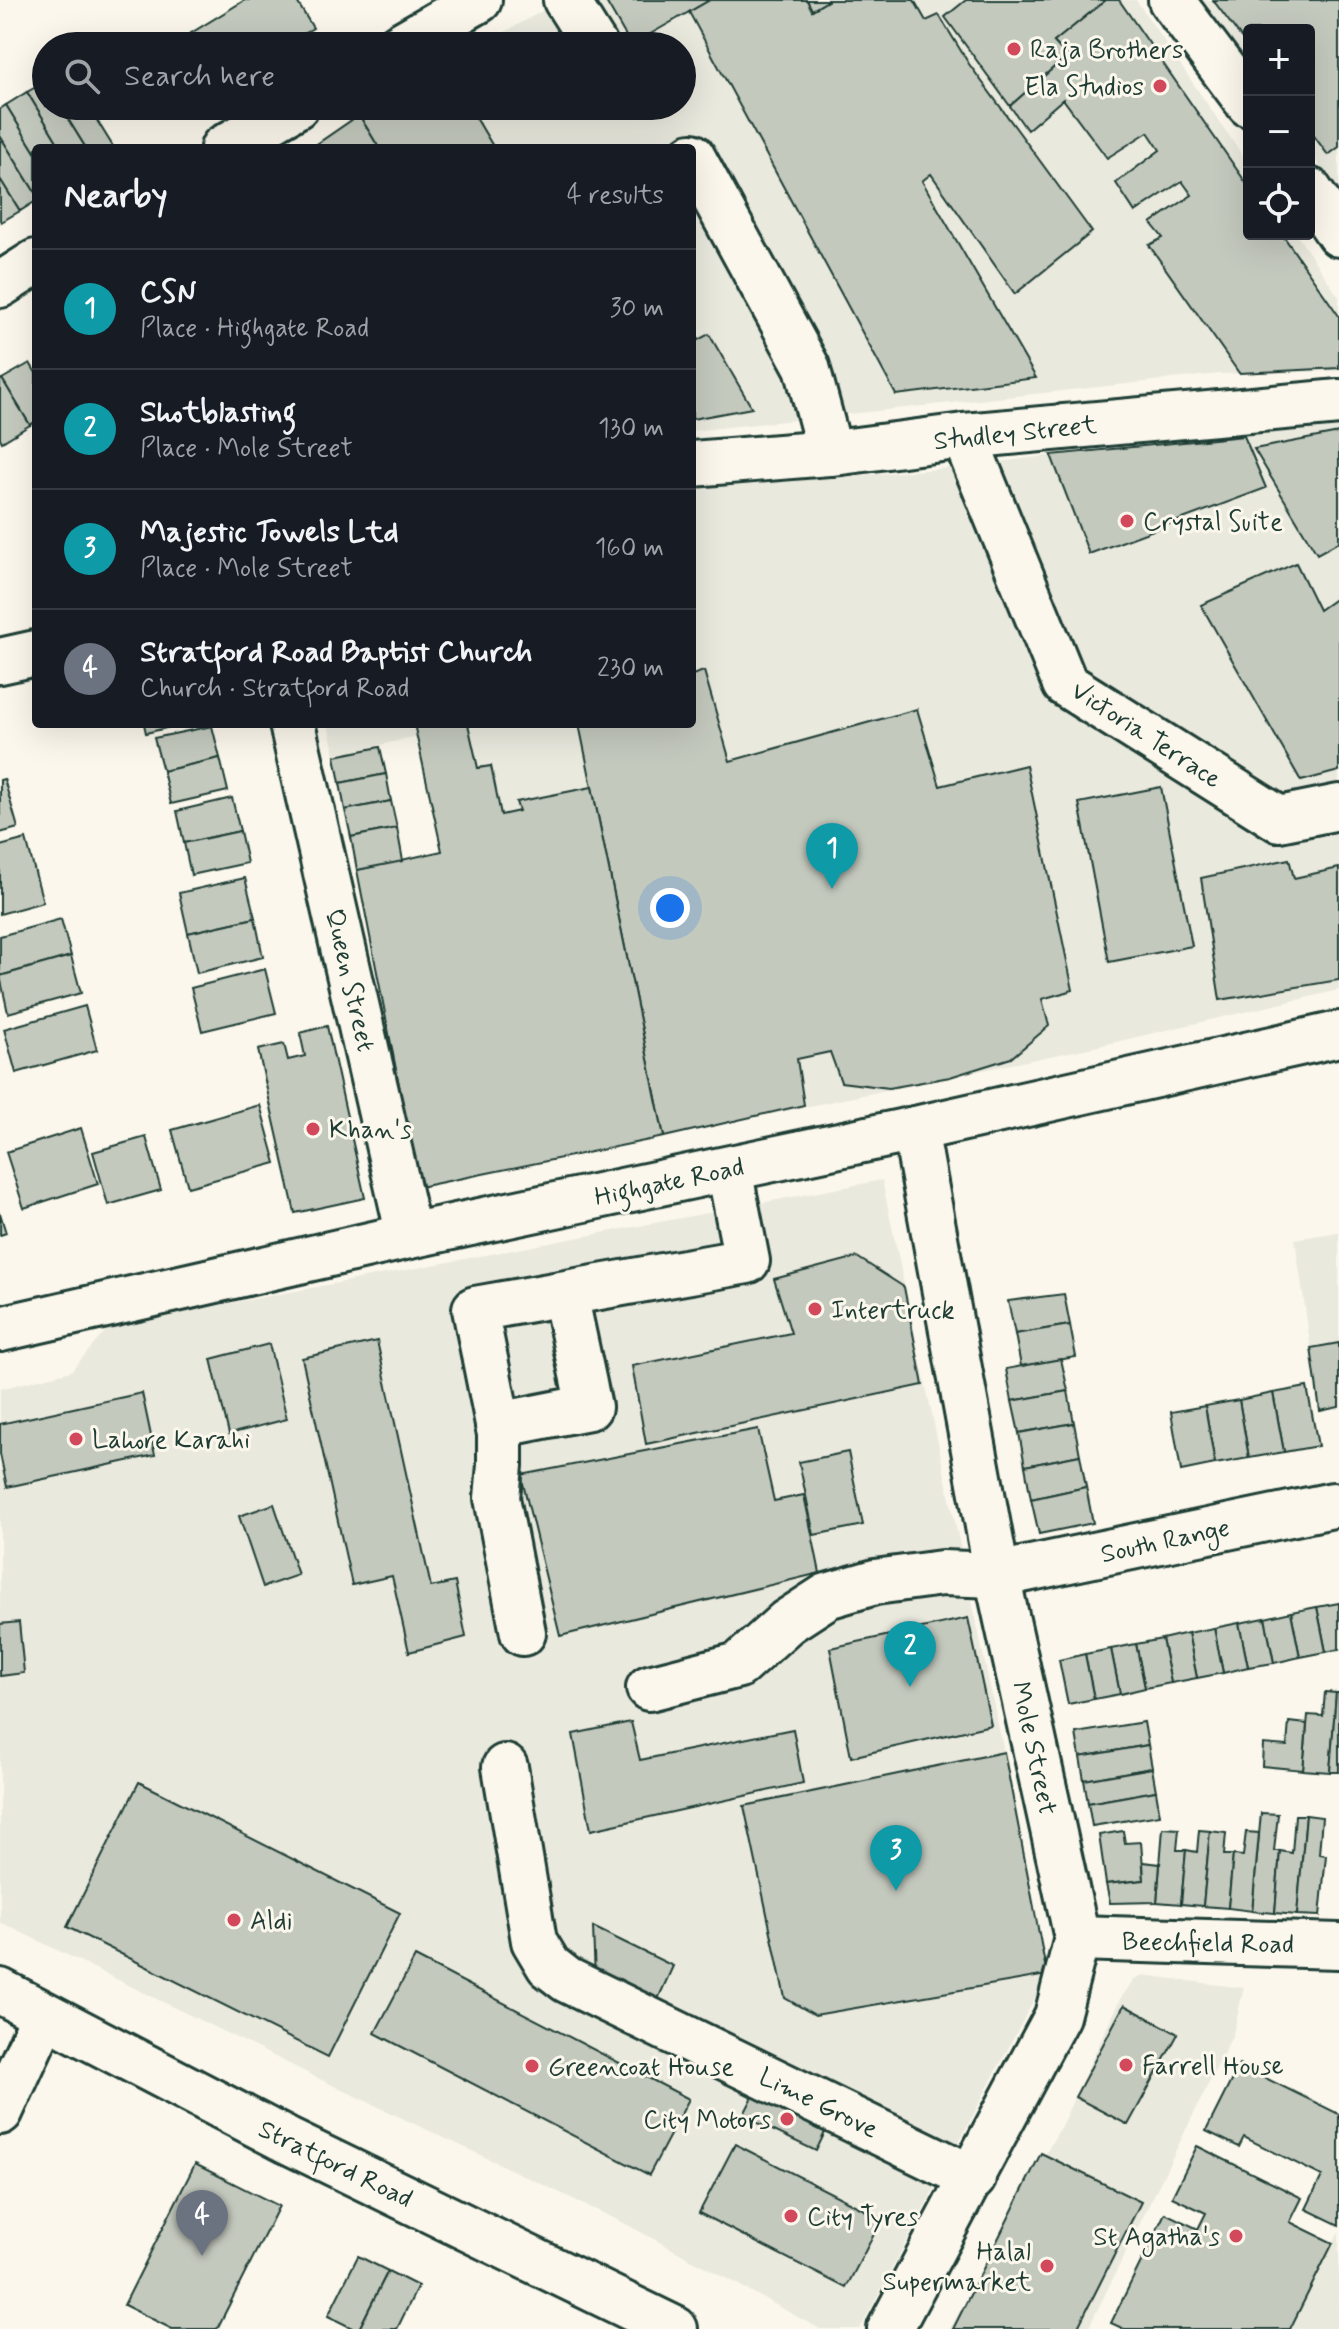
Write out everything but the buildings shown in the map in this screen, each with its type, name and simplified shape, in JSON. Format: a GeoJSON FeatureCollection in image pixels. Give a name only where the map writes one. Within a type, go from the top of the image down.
{"type":"FeatureCollection","features":[{"type":"Feature","properties":{"kind":"main road"},"geometry":{"type":"LineString","coordinates":[[423,32],[479,0]]}},
{"type":"Feature","properties":{"kind":"main road"},"geometry":{"type":"LineString","coordinates":[[566,0],[586,32]]}},
{"type":"Feature","properties":{"kind":"main road"},"geometry":{"type":"LineString","coordinates":[[1171,0],[1243,96]]}},
{"type":"Feature","properties":{"kind":"main road"},"geometry":{"type":"LineString","coordinates":[[230,144],[272,120]]}},
{"type":"Feature","properties":{"kind":"main road"},"geometry":{"type":"LineString","coordinates":[[696,163],[807,367],[830,453]]}},
{"type":"Feature","properties":{"kind":"main road"},"geometry":{"type":"LineString","coordinates":[[1315,199],[1339,234]]}},
{"type":"Feature","properties":{"kind":"main road"},"geometry":{"type":"LineString","coordinates":[[0,285],[32,265]]}},
{"type":"Feature","properties":{"kind":"main road","name":"Studley Street"},"geometry":{"type":"LineString","coordinates":[[696,464],[1339,402]]}},
{"type":"Feature","properties":{"kind":"main road","name":"Victoria Terrace"},"geometry":{"type":"LineString","coordinates":[[964,436],[1065,684],[1279,819],[1339,807]]}},
{"type":"Feature","properties":{"kind":"main road"},"geometry":{"type":"LineString","coordinates":[[0,661],[32,654]]}},
{"type":"Feature","properties":{"kind":"main road","name":"Queen Street"},"geometry":{"type":"LineString","coordinates":[[293,728],[409,1236]]}},
{"type":"Feature","properties":{"kind":"main road","name":"Highgate Road"},"geometry":{"type":"LineString","coordinates":[[0,1329],[409,1236],[915,1129],[1339,1034]]}},
{"type":"Feature","properties":{"kind":"main road","name":"Mole Street"},"geometry":{"type":"LineString","coordinates":[[890,2329],[1057,2016],[1077,1938],[997,1575],[915,1129]]}},
{"type":"Feature","properties":{"kind":"main road"},"geometry":{"type":"LineString","coordinates":[[523,1633],[497,1498],[500,1465],[498,1425],[475,1309],[747,1261],[729,1169]]}},
{"type":"Feature","properties":{"kind":"main road"},"geometry":{"type":"LineString","coordinates":[[498,1425],[589,1407],[565,1294]]}},
{"type":"Feature","properties":{"kind":"main road","name":"South Range"},"geometry":{"type":"LineString","coordinates":[[649,1688],[739,1665],[787,1622],[827,1596],[875,1582],[942,1573],[997,1575],[1333,1505]]}},
{"type":"Feature","properties":{"kind":"main road","name":"Lime Grove"},"geometry":{"type":"LineString","coordinates":[[505,1767],[534,1941],[549,1966],[567,1980],[973,2178]]}},
{"type":"Feature","properties":{"kind":"main road","name":"Beechfield Road"},"geometry":{"type":"LineString","coordinates":[[1077,1938],[1339,1946]]}},
{"type":"Feature","properties":{"kind":"main road","name":"Stratford Road"},"geometry":{"type":"LineString","coordinates":[[0,1991],[288,2141],[675,2329]]}},
{"type":"Feature","properties":{"kind":"main road"},"geometry":{"type":"LineString","coordinates":[[0,2112],[44,2016]]}},
{"type":"Feature","properties":{"kind":"shaded area"},"geometry":{"type":"Polygon","coordinates":[[[562,0],[1136,0],[1243,156],[1243,240],[1300,240],[1339,297],[1339,371],[1219,374],[696,431],[696,144],[317,144],[354,120],[696,120],[696,32],[505,32],[562,0]]]}},
{"type":"Feature","properties":{"kind":"shaded area"},"geometry":{"type":"Polygon","coordinates":[[[1200,0],[1339,0],[1339,192],[1315,159],[1315,24],[1243,24],[1243,60],[1200,0]]]}},
{"type":"Feature","properties":{"kind":"shaded area"},"geometry":{"type":"Polygon","coordinates":[[[1339,420],[1339,990],[1094,1047],[419,1187],[357,870],[442,851],[417,736],[335,756],[329,728],[696,728],[696,489],[949,468],[1339,420]]]}},
{"type":"Feature","properties":{"kind":"shaded area"},"geometry":{"type":"Polygon","coordinates":[[[882,1180],[1004,1752],[1047,1975],[860,2329],[820,2329],[624,2223],[330,2084],[0,1922],[0,1389],[71,1371],[110,1326],[882,1180]]]}},
{"type":"Feature","properties":{"kind":"shaded area"},"geometry":{"type":"Polygon","coordinates":[[[1339,1232],[1339,1407],[1320,1411],[1295,1239],[1339,1232]]]}},
{"type":"Feature","properties":{"kind":"shaded area"},"geometry":{"type":"Polygon","coordinates":[[[1142,1975],[1244,1988],[1233,2034],[1088,2329],[950,2329],[1062,2124],[1120,1999],[1134,1980],[1142,1975]]]}},
{"type":"Feature","properties":{"kind":"shaded area"},"geometry":{"type":"Polygon","coordinates":[[[1339,2231],[1339,2329],[1290,2329],[1339,2231]]]}},
{"type":"Feature","properties":{"kind":"place","name":"Raja Brothers"},"geometry":{"type":"Point","coordinates":[1014,49]}},
{"type":"Feature","properties":{"kind":"place","name":"Ela Studios"},"geometry":{"type":"Point","coordinates":[1160,86]}},
{"type":"Feature","properties":{"kind":"place","name":"Crystal Suite"},"geometry":{"type":"Point","coordinates":[1127,521]}},
{"type":"Feature","properties":{"kind":"place","name":"CSN"},"geometry":{"type":"Point","coordinates":[832,889]}},
{"type":"Feature","properties":{"kind":"place","name":"Khan's"},"geometry":{"type":"Point","coordinates":[313,1129]}},
{"type":"Feature","properties":{"kind":"place","name":"Intertruck"},"geometry":{"type":"Point","coordinates":[815,1309]}},
{"type":"Feature","properties":{"kind":"place","name":"Lahore Karahi"},"geometry":{"type":"Point","coordinates":[76,1439]}},
{"type":"Feature","properties":{"kind":"place","name":"Shotblasting"},"geometry":{"type":"Point","coordinates":[910,1687]}},
{"type":"Feature","properties":{"kind":"place","name":"Majestic Towels Ltd"},"geometry":{"type":"Point","coordinates":[896,1891]}},
{"type":"Feature","properties":{"kind":"place","name":"Aldi"},"geometry":{"type":"Point","coordinates":[234,1920]}},
{"type":"Feature","properties":{"kind":"place","name":"Farrell House"},"geometry":{"type":"Point","coordinates":[1126,2065]}},
{"type":"Feature","properties":{"kind":"place","name":"Greencoat House"},"geometry":{"type":"Point","coordinates":[532,2066]}},
{"type":"Feature","properties":{"kind":"place","name":"City Motors"},"geometry":{"type":"Point","coordinates":[787,2119]}},
{"type":"Feature","properties":{"kind":"place","name":"City Tyres"},"geometry":{"type":"Point","coordinates":[791,2216]}},
{"type":"Feature","properties":{"kind":"place","name":"St Agatha's"},"geometry":{"type":"Point","coordinates":[1236,2236]}},
{"type":"Feature","properties":{"kind":"place","name":"Stratford Road Baptist Church"},"geometry":{"type":"Point","coordinates":[202,2256]}},
{"type":"Feature","properties":{"kind":"place","name":"Halal Supermarket"},"geometry":{"type":"Point","coordinates":[1047,2266]}}]}
